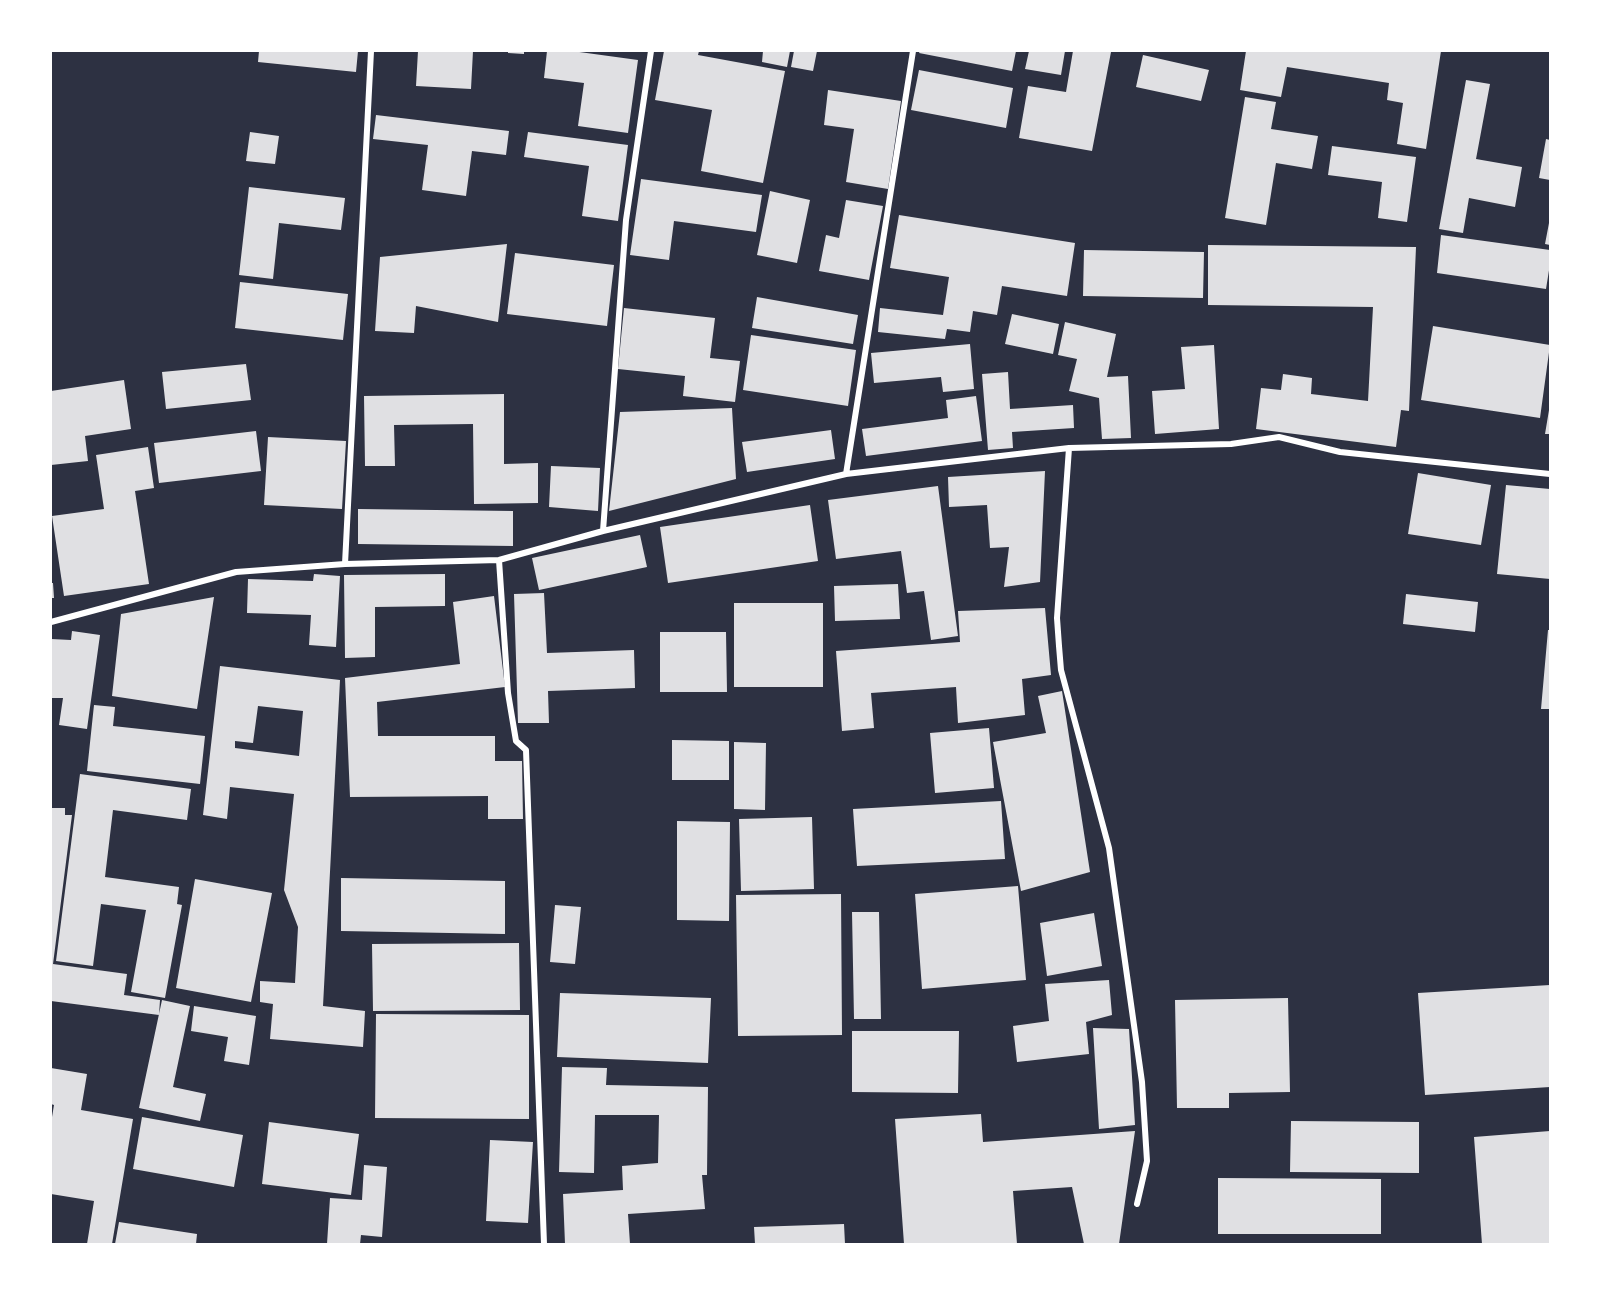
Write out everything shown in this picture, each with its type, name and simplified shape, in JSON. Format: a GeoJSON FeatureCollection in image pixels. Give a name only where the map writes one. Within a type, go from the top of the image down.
{"type":"FeatureCollection","features":[{"type":"Feature","properties":{"kind":"street"},"geometry":{"type":"LineString","coordinates":[[345,564],[371,51]]}},
{"type":"Feature","properties":{"kind":"street"},"geometry":{"type":"LineString","coordinates":[[603,531],[626,220],[651,51]]}},
{"type":"Feature","properties":{"kind":"street"},"geometry":{"type":"LineString","coordinates":[[846,474],[913,51]]}},
{"type":"Feature","properties":{"kind":"street"},"geometry":{"type":"LineString","coordinates":[[51,622],[236,572],[345,564],[499,560],[603,531],[846,474],[1069,448],[1231,444],[1279,437],[1340,452],[1550,474]]}},
{"type":"Feature","properties":{"kind":"street"},"geometry":{"type":"LineString","coordinates":[[1069,448],[1057,618],[1061,670],[1109,848],[1142,1082],[1147,1161],[1137,1204]]}},
{"type":"Feature","properties":{"kind":"street"},"geometry":{"type":"LineString","coordinates":[[499,560],[508,693],[516,741],[526,750],[544,1244]]}},
{"type":"Feature","properties":{"kind":"building"},"geometry":{"type":"Polygon","coordinates":[[[259,51],[358,51],[356,72],[258,62],[259,51]]]}},
{"type":"Feature","properties":{"kind":"building"},"geometry":{"type":"Polygon","coordinates":[[[418,51],[473,51],[471,89],[416,86],[418,51]]]}},
{"type":"Feature","properties":{"kind":"building"},"geometry":{"type":"Polygon","coordinates":[[[508,51],[524,51],[524,54],[508,53],[508,51]]]}},
{"type":"Feature","properties":{"kind":"building"},"geometry":{"type":"Polygon","coordinates":[[[547,51],[572,51],[638,60],[628,133],[578,126],[584,83],[544,78],[547,51]]]}},
{"type":"Feature","properties":{"kind":"building"},"geometry":{"type":"Polygon","coordinates":[[[664,51],[699,51],[698,55],[785,71],[763,183],[701,171],[712,110],[655,100],[664,51]]]}},
{"type":"Feature","properties":{"kind":"building"},"geometry":{"type":"Polygon","coordinates":[[[763,51],[790,51],[787,67],[762,62],[763,51]]]}},
{"type":"Feature","properties":{"kind":"building"},"geometry":{"type":"Polygon","coordinates":[[[794,51],[817,51],[813,71],[791,67],[794,51]]]}},
{"type":"Feature","properties":{"kind":"building"},"geometry":{"type":"Polygon","coordinates":[[[920,51],[1016,51],[1012,71],[919,53],[920,51]]]}},
{"type":"Feature","properties":{"kind":"building"},"geometry":{"type":"Polygon","coordinates":[[[1029,51],[1065,51],[1061,75],[1025,69],[1029,51]]]}},
{"type":"Feature","properties":{"kind":"building"},"geometry":{"type":"Polygon","coordinates":[[[1073,51],[1111,52],[1092,151],[1019,138],[1028,86],[1066,92],[1073,51]]]}},
{"type":"Feature","properties":{"kind":"building"},"geometry":{"type":"Polygon","coordinates":[[[1246,51],[1441,51],[1426,149],[1397,144],[1403,103],[1387,100],[1389,83],[1287,67],[1281,97],[1240,90],[1246,51]]]}},
{"type":"Feature","properties":{"kind":"building"},"geometry":{"type":"Polygon","coordinates":[[[1143,55],[1209,70],[1201,101],[1136,87],[1143,55]]]}},
{"type":"Feature","properties":{"kind":"building"},"geometry":{"type":"Polygon","coordinates":[[[919,70],[1013,88],[1006,128],[911,110],[919,70]]]}},
{"type":"Feature","properties":{"kind":"building"},"geometry":{"type":"Polygon","coordinates":[[[1466,80],[1490,84],[1476,159],[1522,167],[1515,207],[1469,198],[1463,233],[1439,229],[1466,80]]]}},
{"type":"Feature","properties":{"kind":"building"},"geometry":{"type":"Polygon","coordinates":[[[828,90],[901,101],[888,189],[846,182],[854,129],[824,125],[828,90]]]}},
{"type":"Feature","properties":{"kind":"building"},"geometry":{"type":"Polygon","coordinates":[[[1245,97],[1276,102],[1271,129],[1318,136],[1312,169],[1276,163],[1266,225],[1225,218],[1245,97]]]}},
{"type":"Feature","properties":{"kind":"building"},"geometry":{"type":"Polygon","coordinates":[[[376,115],[509,131],[506,155],[472,151],[466,196],[422,190],[428,145],[373,139],[376,115]]]}},
{"type":"Feature","properties":{"kind":"building"},"geometry":{"type":"Polygon","coordinates":[[[250,132],[279,136],[275,164],[246,161],[250,132]]]}},
{"type":"Feature","properties":{"kind":"building"},"geometry":{"type":"Polygon","coordinates":[[[528,132],[628,145],[618,221],[582,216],[589,166],[524,157],[528,132]]]}},
{"type":"Feature","properties":{"kind":"building"},"geometry":{"type":"Polygon","coordinates":[[[1546,139],[1550,140],[1550,180],[1539,178],[1546,139]]]}},
{"type":"Feature","properties":{"kind":"building"},"geometry":{"type":"Polygon","coordinates":[[[1332,146],[1416,157],[1407,222],[1378,218],[1382,182],[1328,175],[1332,146]]]}},
{"type":"Feature","properties":{"kind":"building"},"geometry":{"type":"Polygon","coordinates":[[[641,179],[762,195],[756,232],[674,221],[669,260],[630,255],[641,179]]]}},
{"type":"Feature","properties":{"kind":"building"},"geometry":{"type":"Polygon","coordinates":[[[249,187],[345,198],[341,230],[279,223],[273,279],[239,275],[249,187]]]}},
{"type":"Feature","properties":{"kind":"building"},"geometry":{"type":"Polygon","coordinates":[[[770,191],[810,200],[797,263],[757,255],[770,191]]]}},
{"type":"Feature","properties":{"kind":"building"},"geometry":{"type":"Polygon","coordinates":[[[846,200],[883,206],[869,280],[819,271],[826,235],[839,238],[846,200]]]}},
{"type":"Feature","properties":{"kind":"building"},"geometry":{"type":"Polygon","coordinates":[[[899,215],[1075,243],[1067,296],[1002,286],[997,315],[973,311],[970,332],[947,329],[945,339],[878,332],[880,308],[943,315],[949,277],[890,268],[899,215]]]}},
{"type":"Feature","properties":{"kind":"building"},"geometry":{"type":"Polygon","coordinates":[[[1550,223],[1550,245],[1545,244],[1550,223]]]}},
{"type":"Feature","properties":{"kind":"building"},"geometry":{"type":"Polygon","coordinates":[[[1441,235],[1550,250],[1546,289],[1437,273],[1441,235]]]}},
{"type":"Feature","properties":{"kind":"building"},"geometry":{"type":"Polygon","coordinates":[[[507,244],[498,322],[416,306],[414,333],[375,331],[380,257],[507,244]]]}},
{"type":"Feature","properties":{"kind":"building"},"geometry":{"type":"Polygon","coordinates":[[[1208,245],[1416,247],[1409,411],[1401,410],[1396,447],[1256,429],[1261,388],[1281,390],[1283,374],[1312,378],[1311,394],[1368,401],[1373,307],[1208,305],[1208,245]]]}},
{"type":"Feature","properties":{"kind":"building"},"geometry":{"type":"Polygon","coordinates":[[[1084,250],[1204,252],[1203,298],[1083,296],[1084,250]]]}},
{"type":"Feature","properties":{"kind":"building"},"geometry":{"type":"Polygon","coordinates":[[[515,253],[614,265],[607,326],[507,314],[515,253]]]}},
{"type":"Feature","properties":{"kind":"building"},"geometry":{"type":"Polygon","coordinates":[[[240,282],[348,294],[343,340],[235,328],[240,282]]]}},
{"type":"Feature","properties":{"kind":"building"},"geometry":{"type":"Polygon","coordinates":[[[757,297],[858,315],[853,344],[752,328],[757,297]]]}},
{"type":"Feature","properties":{"kind":"building"},"geometry":{"type":"Polygon","coordinates":[[[624,308],[715,318],[710,358],[740,361],[735,402],[683,396],[685,376],[618,369],[624,308]]]}},
{"type":"Feature","properties":{"kind":"building"},"geometry":{"type":"Polygon","coordinates":[[[1012,314],[1059,324],[1053,354],[1005,344],[1012,314]]]}},
{"type":"Feature","properties":{"kind":"building"},"geometry":{"type":"Polygon","coordinates":[[[1065,322],[1116,334],[1107,377],[1128,376],[1131,438],[1102,439],[1099,398],[1069,391],[1077,359],[1058,355],[1065,322]]]}},
{"type":"Feature","properties":{"kind":"building"},"geometry":{"type":"Polygon","coordinates":[[[1433,326],[1550,345],[1540,418],[1421,400],[1433,326]]]}},
{"type":"Feature","properties":{"kind":"building"},"geometry":{"type":"Polygon","coordinates":[[[751,335],[856,350],[848,406],[743,390],[751,335]]]}},
{"type":"Feature","properties":{"kind":"building"},"geometry":{"type":"Polygon","coordinates":[[[970,344],[974,389],[943,392],[941,377],[874,383],[871,353],[970,344]]]}},
{"type":"Feature","properties":{"kind":"building"},"geometry":{"type":"Polygon","coordinates":[[[1214,345],[1219,429],[1155,434],[1152,391],[1185,389],[1181,347],[1214,345]]]}},
{"type":"Feature","properties":{"kind":"building"},"geometry":{"type":"Polygon","coordinates":[[[246,364],[251,400],[166,409],[162,372],[246,364]]]}},
{"type":"Feature","properties":{"kind":"building"},"geometry":{"type":"Polygon","coordinates":[[[1008,372],[1010,409],[1073,405],[1074,428],[1012,432],[1013,448],[988,450],[982,374],[1008,372]]]}},
{"type":"Feature","properties":{"kind":"building"},"geometry":{"type":"Polygon","coordinates":[[[124,380],[131,429],[85,436],[88,461],[51,465],[51,391],[124,380]]]}},
{"type":"Feature","properties":{"kind":"building"},"geometry":{"type":"Polygon","coordinates":[[[504,394],[504,464],[538,463],[538,503],[474,504],[473,424],[394,425],[395,466],[365,466],[364,396],[504,394]]]}},
{"type":"Feature","properties":{"kind":"building"},"geometry":{"type":"Polygon","coordinates":[[[976,396],[982,441],[866,456],[862,429],[948,418],[946,400],[976,396]]]}},
{"type":"Feature","properties":{"kind":"building"},"geometry":{"type":"Polygon","coordinates":[[[732,408],[736,479],[609,511],[620,412],[732,408]]]}},
{"type":"Feature","properties":{"kind":"building"},"geometry":{"type":"Polygon","coordinates":[[[1549,410],[1550,434],[1545,434],[1549,410]]]}},
{"type":"Feature","properties":{"kind":"building"},"geometry":{"type":"Polygon","coordinates":[[[831,430],[835,459],[747,472],[742,442],[831,430]]]}},
{"type":"Feature","properties":{"kind":"building"},"geometry":{"type":"Polygon","coordinates":[[[256,431],[261,471],[159,483],[154,443],[256,431]]]}},
{"type":"Feature","properties":{"kind":"building"},"geometry":{"type":"Polygon","coordinates":[[[268,437],[346,441],[342,509],[264,505],[268,437]]]}},
{"type":"Feature","properties":{"kind":"building"},"geometry":{"type":"Polygon","coordinates":[[[148,447],[154,488],[135,491],[149,584],[64,596],[52,516],[104,509],[96,455],[148,447]]]}},
{"type":"Feature","properties":{"kind":"building"},"geometry":{"type":"Polygon","coordinates":[[[551,466],[600,468],[598,511],[549,507],[551,466]]]}},
{"type":"Feature","properties":{"kind":"building"},"geometry":{"type":"Polygon","coordinates":[[[1045,471],[1040,582],[1004,587],[1009,547],[990,548],[987,505],[949,507],[948,477],[1045,471]]]}},
{"type":"Feature","properties":{"kind":"building"},"geometry":{"type":"Polygon","coordinates":[[[1418,473],[1491,485],[1481,545],[1408,534],[1418,473]]]}},
{"type":"Feature","properties":{"kind":"building"},"geometry":{"type":"Polygon","coordinates":[[[1506,485],[1550,489],[1550,579],[1497,574],[1506,485]]]}},
{"type":"Feature","properties":{"kind":"building"},"geometry":{"type":"Polygon","coordinates":[[[938,486],[958,636],[931,640],[924,591],[907,593],[901,551],[836,559],[828,500],[938,486]]]}},
{"type":"Feature","properties":{"kind":"building"},"geometry":{"type":"Polygon","coordinates":[[[810,505],[818,561],[668,583],[660,527],[810,505]]]}},
{"type":"Feature","properties":{"kind":"building"},"geometry":{"type":"Polygon","coordinates":[[[358,509],[513,511],[513,546],[358,544],[358,509]]]}},
{"type":"Feature","properties":{"kind":"building"},"geometry":{"type":"Polygon","coordinates":[[[640,535],[647,567],[539,590],[532,558],[640,535]]]}},
{"type":"Feature","properties":{"kind":"building"},"geometry":{"type":"Polygon","coordinates":[[[314,574],[340,576],[336,647],[309,645],[311,615],[247,613],[248,579],[313,581],[314,574]]]}},
{"type":"Feature","properties":{"kind":"building"},"geometry":{"type":"Polygon","coordinates":[[[445,574],[445,606],[375,607],[375,657],[345,658],[344,575],[445,574]]]}},
{"type":"Feature","properties":{"kind":"building"},"geometry":{"type":"Polygon","coordinates":[[[51,583],[53,583],[54,598],[51,598],[51,583]]]}},
{"type":"Feature","properties":{"kind":"building"},"geometry":{"type":"Polygon","coordinates":[[[898,584],[900,619],[835,621],[834,586],[898,584]]]}},
{"type":"Feature","properties":{"kind":"building"},"geometry":{"type":"Polygon","coordinates":[[[544,593],[547,653],[634,650],[635,688],[548,691],[549,723],[518,723],[514,594],[544,593]]]}},
{"type":"Feature","properties":{"kind":"building"},"geometry":{"type":"Polygon","coordinates":[[[1406,594],[1478,602],[1475,632],[1403,624],[1406,594]]]}},
{"type":"Feature","properties":{"kind":"building"},"geometry":{"type":"Polygon","coordinates":[[[494,596],[505,687],[377,702],[378,736],[495,736],[495,761],[522,761],[523,819],[488,819],[488,796],[350,797],[345,678],[460,664],[453,602],[494,596]]]}},
{"type":"Feature","properties":{"kind":"building"},"geometry":{"type":"Polygon","coordinates":[[[214,597],[197,709],[112,696],[121,614],[214,597]]]}},
{"type":"Feature","properties":{"kind":"building"},"geometry":{"type":"Polygon","coordinates":[[[734,603],[823,603],[823,687],[734,687],[734,603]]]}},
{"type":"Feature","properties":{"kind":"building"},"geometry":{"type":"Polygon","coordinates":[[[1045,608],[1051,675],[1022,679],[1025,715],[958,723],[956,687],[871,693],[874,728],[842,731],[836,651],[960,642],[958,611],[1045,608]]]}},
{"type":"Feature","properties":{"kind":"building"},"geometry":{"type":"Polygon","coordinates":[[[1548,630],[1550,630],[1550,709],[1541,709],[1548,630]]]}},
{"type":"Feature","properties":{"kind":"building"},"geometry":{"type":"Polygon","coordinates":[[[72,631],[100,635],[87,729],[59,725],[63,698],[51,698],[51,639],[71,640],[72,631]]]}},
{"type":"Feature","properties":{"kind":"building"},"geometry":{"type":"Polygon","coordinates":[[[660,632],[726,632],[727,692],[660,692],[660,632]]]}},
{"type":"Feature","properties":{"kind":"building"},"geometry":{"type":"Polygon","coordinates":[[[220,666],[340,680],[323,1006],[365,1011],[363,1047],[270,1039],[273,1004],[260,1002],[260,981],[295,983],[298,927],[284,890],[294,794],[230,787],[227,819],[203,815],[220,666]],[[258,706],[253,743],[235,741],[235,748],[299,756],[303,711],[258,706]]]}},
{"type":"Feature","properties":{"kind":"building"},"geometry":{"type":"Polygon","coordinates":[[[1062,691],[1090,872],[1021,891],[993,742],[1046,733],[1038,696],[1062,691]]]}},
{"type":"Feature","properties":{"kind":"building"},"geometry":{"type":"Polygon","coordinates":[[[94,705],[115,707],[113,726],[205,736],[200,784],[87,771],[94,705]]]}},
{"type":"Feature","properties":{"kind":"building"},"geometry":{"type":"Polygon","coordinates":[[[989,728],[994,788],[935,793],[930,733],[989,728]]]}},
{"type":"Feature","properties":{"kind":"building"},"geometry":{"type":"Polygon","coordinates":[[[672,740],[729,741],[729,780],[672,780],[672,740]]]}},
{"type":"Feature","properties":{"kind":"building"},"geometry":{"type":"Polygon","coordinates":[[[734,742],[766,743],[765,810],[734,809],[734,742]]]}},
{"type":"Feature","properties":{"kind":"building"},"geometry":{"type":"Polygon","coordinates":[[[80,774],[191,789],[187,820],[113,810],[105,877],[179,887],[177,904],[182,905],[165,998],[131,992],[146,910],[101,904],[93,966],[56,961],[80,774]]]}},
{"type":"Feature","properties":{"kind":"building"},"geometry":{"type":"Polygon","coordinates":[[[1001,801],[1005,859],[857,866],[853,809],[1001,801]]]}},
{"type":"Feature","properties":{"kind":"building"},"geometry":{"type":"Polygon","coordinates":[[[51,808],[65,808],[65,815],[72,815],[53,964],[127,974],[124,995],[160,1000],[159,1015],[51,1001],[51,808]]]}},
{"type":"Feature","properties":{"kind":"building"},"geometry":{"type":"Polygon","coordinates":[[[812,817],[814,889],[741,891],[739,819],[812,817]]]}},
{"type":"Feature","properties":{"kind":"building"},"geometry":{"type":"Polygon","coordinates":[[[677,821],[730,822],[729,921],[677,920],[677,821]]]}},
{"type":"Feature","properties":{"kind":"building"},"geometry":{"type":"Polygon","coordinates":[[[341,878],[505,881],[505,934],[341,931],[341,878]]]}},
{"type":"Feature","properties":{"kind":"building"},"geometry":{"type":"Polygon","coordinates":[[[195,879],[272,893],[251,1002],[176,988],[195,879]]]}},
{"type":"Feature","properties":{"kind":"building"},"geometry":{"type":"Polygon","coordinates":[[[1018,886],[1026,980],[922,989],[915,894],[1018,886]]]}},
{"type":"Feature","properties":{"kind":"building"},"geometry":{"type":"Polygon","coordinates":[[[841,894],[842,1035],[738,1036],[736,895],[841,894]]]}},
{"type":"Feature","properties":{"kind":"building"},"geometry":{"type":"Polygon","coordinates":[[[555,905],[581,907],[575,964],[550,962],[555,905]]]}},
{"type":"Feature","properties":{"kind":"building"},"geometry":{"type":"Polygon","coordinates":[[[852,912],[879,912],[881,1019],[854,1019],[852,912]]]}},
{"type":"Feature","properties":{"kind":"building"},"geometry":{"type":"Polygon","coordinates":[[[1094,913],[1102,966],[1047,976],[1040,923],[1094,913]]]}},
{"type":"Feature","properties":{"kind":"building"},"geometry":{"type":"Polygon","coordinates":[[[519,943],[520,1010],[373,1011],[372,944],[519,943]]]}},
{"type":"Feature","properties":{"kind":"building"},"geometry":{"type":"Polygon","coordinates":[[[1109,980],[1112,1015],[1086,1022],[1089,1054],[1017,1062],[1013,1026],[1049,1021],[1045,984],[1109,980]]]}},
{"type":"Feature","properties":{"kind":"building"},"geometry":{"type":"Polygon","coordinates":[[[1550,985],[1550,1087],[1425,1095],[1418,993],[1550,985]]]}},
{"type":"Feature","properties":{"kind":"building"},"geometry":{"type":"Polygon","coordinates":[[[560,993],[711,998],[708,1063],[557,1057],[560,993]]]}},
{"type":"Feature","properties":{"kind":"building"},"geometry":{"type":"Polygon","coordinates":[[[1288,998],[1290,1092],[1229,1093],[1229,1108],[1177,1108],[1175,1000],[1288,998]]]}},
{"type":"Feature","properties":{"kind":"building"},"geometry":{"type":"Polygon","coordinates":[[[162,1000],[190,1006],[173,1087],[206,1094],[200,1121],[139,1108],[162,1000]]]}},
{"type":"Feature","properties":{"kind":"building"},"geometry":{"type":"Polygon","coordinates":[[[194,1006],[256,1016],[249,1065],[224,1061],[228,1037],[191,1031],[194,1006]]]}},
{"type":"Feature","properties":{"kind":"building"},"geometry":{"type":"Polygon","coordinates":[[[376,1014],[529,1015],[529,1119],[375,1118],[376,1014]]]}},
{"type":"Feature","properties":{"kind":"building"},"geometry":{"type":"Polygon","coordinates":[[[1093,1028],[1129,1029],[1135,1125],[1099,1129],[1093,1028]]]}},
{"type":"Feature","properties":{"kind":"building"},"geometry":{"type":"Polygon","coordinates":[[[852,1031],[959,1031],[958,1093],[852,1092],[852,1031]]]}},
{"type":"Feature","properties":{"kind":"building"},"geometry":{"type":"Polygon","coordinates":[[[562,1067],[607,1068],[606,1085],[708,1087],[707,1175],[702,1175],[705,1209],[628,1214],[630,1244],[565,1244],[563,1194],[623,1190],[622,1166],[658,1163],[659,1115],[595,1115],[594,1173],[559,1172],[562,1067]]]}},
{"type":"Feature","properties":{"kind":"building"},"geometry":{"type":"Polygon","coordinates":[[[51,1068],[87,1074],[81,1110],[133,1119],[112,1244],[87,1244],[94,1201],[51,1194],[51,1123],[54,1105],[51,1104],[51,1068]]]}},
{"type":"Feature","properties":{"kind":"building"},"geometry":{"type":"Polygon","coordinates":[[[981,1114],[983,1142],[1135,1131],[1119,1244],[1084,1244],[1072,1187],[1013,1191],[1017,1244],[904,1244],[895,1119],[981,1114]]]}},
{"type":"Feature","properties":{"kind":"building"},"geometry":{"type":"Polygon","coordinates":[[[142,1117],[243,1135],[234,1187],[133,1169],[142,1117]]]}},
{"type":"Feature","properties":{"kind":"building"},"geometry":{"type":"Polygon","coordinates":[[[1291,1121],[1419,1122],[1419,1173],[1290,1172],[1291,1121]]]}},
{"type":"Feature","properties":{"kind":"building"},"geometry":{"type":"Polygon","coordinates":[[[269,1122],[359,1134],[351,1195],[262,1184],[269,1122]]]}},
{"type":"Feature","properties":{"kind":"building"},"geometry":{"type":"Polygon","coordinates":[[[1550,1131],[1550,1244],[1482,1244],[1474,1137],[1550,1131]]]}},
{"type":"Feature","properties":{"kind":"building"},"geometry":{"type":"Polygon","coordinates":[[[490,1140],[533,1142],[528,1223],[486,1221],[490,1140]]]}},
{"type":"Feature","properties":{"kind":"building"},"geometry":{"type":"Polygon","coordinates":[[[364,1165],[387,1167],[382,1237],[361,1235],[360,1244],[327,1244],[330,1198],[362,1200],[364,1165]]]}},
{"type":"Feature","properties":{"kind":"building"},"geometry":{"type":"Polygon","coordinates":[[[1218,1178],[1381,1179],[1381,1234],[1218,1234],[1218,1178]]]}},
{"type":"Feature","properties":{"kind":"building"},"geometry":{"type":"Polygon","coordinates":[[[119,1222],[197,1234],[196,1244],[115,1244],[119,1222]]]}},
{"type":"Feature","properties":{"kind":"building"},"geometry":{"type":"Polygon","coordinates":[[[844,1224],[845,1244],[755,1244],[754,1227],[844,1224]]]}}]}
